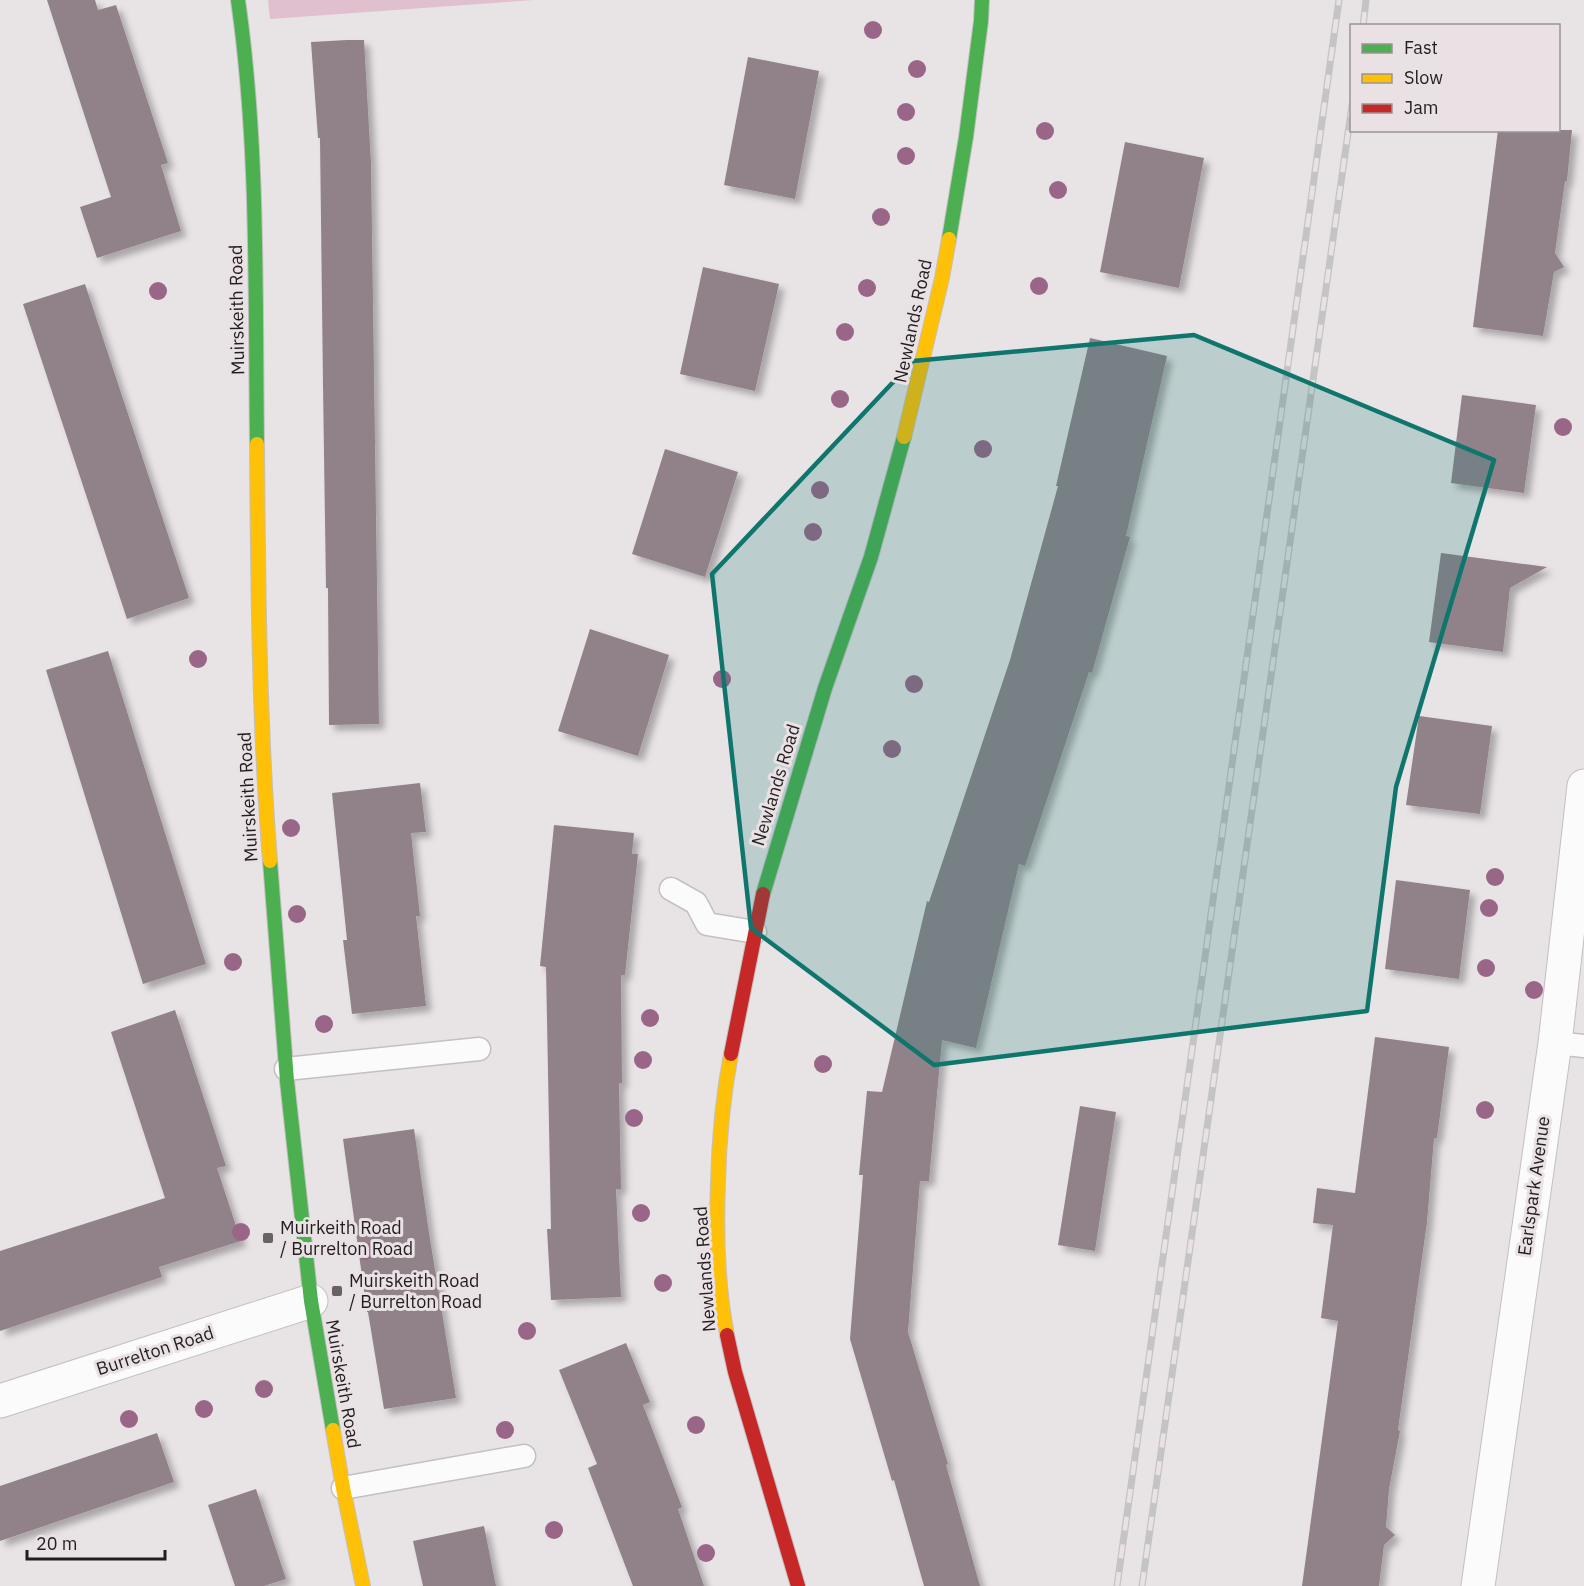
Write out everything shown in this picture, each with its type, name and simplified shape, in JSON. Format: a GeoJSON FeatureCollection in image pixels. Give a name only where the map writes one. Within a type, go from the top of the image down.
{"type":"FeatureCollection","features":[{"type":"Feature","properties":{"kind":"street","name":"Muirskeith Road"},"geometry":{"type":"LineString","coordinates":[[238,0],[252,140],[258,571],[265,802],[286,1069],[311,1301],[343,1488],[363,1586]]}},
{"type":"Feature","properties":{"kind":"street","name":"Newlands Road"},"geometry":{"type":"LineString","coordinates":[[798,1586],[735,1372],[722,1309],[716,1232],[719,1148],[727,1076],[765,884],[825,688],[871,557],[909,420],[942,278],[966,137],[982,0]]}},
{"type":"Feature","properties":{"kind":"street","name":"Earlspark Avenue"},"geometry":{"type":"LineString","coordinates":[[1478,1586],[1569,1044],[1584,794]]}},
{"type":"Feature","properties":{"kind":"street","name":"Burrelton Road"},"geometry":{"type":"LineString","coordinates":[[0,1401],[311,1301]]}},
{"type":"Feature","properties":{"kind":"lane"},"geometry":{"type":"LineString","coordinates":[[671,889],[696,903],[707,924],[755,932]]}},
{"type":"Feature","properties":{"kind":"lane"},"geometry":{"type":"LineString","coordinates":[[286,1069],[479,1049]]}},
{"type":"Feature","properties":{"kind":"lane"},"geometry":{"type":"LineString","coordinates":[[343,1488],[524,1456]]}},
{"type":"Feature","properties":{"kind":"highlighted area"},"geometry":{"type":"Polygon","coordinates":[[[1194,335],[1494,460],[1396,787],[1367,1011],[934,1065],[751,928],[712,574],[913,361],[1194,335]]]}},
{"type":"Feature","properties":{"kind":"shaded area"},"geometry":{"type":"Polygon","coordinates":[[[268,0],[534,0],[270,19],[268,0]]]}},
{"type":"Feature","properties":{"kind":"building"},"geometry":{"type":"Polygon","coordinates":[[[47,0],[95,0],[98,10],[116,5],[168,163],[161,165],[181,231],[97,258],[80,207],[111,197],[47,0]]]}},
{"type":"Feature","properties":{"kind":"building"},"geometry":{"type":"Polygon","coordinates":[[[364,40],[371,163],[379,724],[329,725],[320,138],[318,138],[311,42],[364,40]]]}},
{"type":"Feature","properties":{"kind":"building"},"geometry":{"type":"Polygon","coordinates":[[[748,57],[819,71],[795,199],[724,185],[748,57]]]}},
{"type":"Feature","properties":{"kind":"building"},"geometry":{"type":"Polygon","coordinates":[[[1572,130],[1567,181],[1565,181],[1555,253],[1564,267],[1554,272],[1543,336],[1473,327],[1498,132],[1572,130]]]}},
{"type":"Feature","properties":{"kind":"building"},"geometry":{"type":"Polygon","coordinates":[[[1125,142],[1204,158],[1179,288],[1100,272],[1125,142]]]}},
{"type":"Feature","properties":{"kind":"building"},"geometry":{"type":"Polygon","coordinates":[[[703,267],[779,284],[755,391],[680,374],[703,267]]]}},
{"type":"Feature","properties":{"kind":"building"},"geometry":{"type":"Polygon","coordinates":[[[85,284],[189,598],[127,619],[23,304],[85,284]]]}},
{"type":"Feature","properties":{"kind":"building"},"geometry":{"type":"Polygon","coordinates":[[[1090,338],[1167,356],[1126,536],[1130,537],[1092,673],[1089,672],[1025,866],[1019,864],[976,1048],[942,1040],[929,1181],[920,1181],[908,1332],[948,1464],[946,1465],[980,1586],[924,1586],[850,1339],[863,1175],[859,1175],[867,1091],[882,1092],[927,901],[929,902],[1010,660],[1058,486],[1056,486],[1090,338]]]}},
{"type":"Feature","properties":{"kind":"building"},"geometry":{"type":"Polygon","coordinates":[[[1462,395],[1536,405],[1524,493],[1451,483],[1462,395]]]}},
{"type":"Feature","properties":{"kind":"building"},"geometry":{"type":"Polygon","coordinates":[[[665,449],[738,472],[705,577],[632,554],[665,449]]]}},
{"type":"Feature","properties":{"kind":"building"},"geometry":{"type":"Polygon","coordinates":[[[1441,553],[1547,567],[1510,588],[1503,652],[1429,642],[1441,553]]]}},
{"type":"Feature","properties":{"kind":"building"},"geometry":{"type":"Polygon","coordinates":[[[590,629],[669,655],[638,756],[558,731],[590,629]]]}},
{"type":"Feature","properties":{"kind":"building"},"geometry":{"type":"Polygon","coordinates":[[[108,651],[206,964],[143,984],[46,670],[108,651]]]}},
{"type":"Feature","properties":{"kind":"building"},"geometry":{"type":"Polygon","coordinates":[[[1419,716],[1492,726],[1480,814],[1406,805],[1419,716]]]}},
{"type":"Feature","properties":{"kind":"building"},"geometry":{"type":"Polygon","coordinates":[[[420,783],[426,832],[411,833],[420,916],[416,916],[426,1006],[352,1014],[343,940],[347,940],[332,793],[420,783]]]}},
{"type":"Feature","properties":{"kind":"building"},"geometry":{"type":"Polygon","coordinates":[[[554,825],[634,833],[632,854],[638,854],[625,975],[621,975],[622,1083],[619,1083],[621,1189],[616,1189],[621,1297],[551,1300],[547,1229],[551,1229],[546,967],[540,966],[554,825]]]}},
{"type":"Feature","properties":{"kind":"building"},"geometry":{"type":"Polygon","coordinates":[[[1396,880],[1470,890],[1459,979],[1385,969],[1396,880]]]}},
{"type":"Feature","properties":{"kind":"building"},"geometry":{"type":"Polygon","coordinates":[[[175,1010],[226,1166],[217,1168],[241,1241],[159,1267],[162,1277],[0,1331],[0,1251],[165,1198],[111,1032],[175,1010]]]}},
{"type":"Feature","properties":{"kind":"building"},"geometry":{"type":"Polygon","coordinates":[[[1375,1037],[1449,1047],[1437,1138],[1434,1138],[1427,1222],[1398,1430],[1400,1431],[1389,1489],[1386,1527],[1395,1535],[1384,1545],[1379,1586],[1302,1586],[1338,1321],[1321,1318],[1333,1225],[1313,1223],[1317,1188],[1355,1193],[1375,1037]]]}},
{"type":"Feature","properties":{"kind":"building"},"geometry":{"type":"Polygon","coordinates":[[[1080,1106],[1116,1112],[1095,1251],[1058,1245],[1080,1106]]]}},
{"type":"Feature","properties":{"kind":"building"},"geometry":{"type":"Polygon","coordinates":[[[414,1129],[456,1398],[384,1409],[367,1312],[343,1139],[414,1129]]]}},
{"type":"Feature","properties":{"kind":"building"},"geometry":{"type":"Polygon","coordinates":[[[626,1343],[650,1402],[643,1405],[682,1507],[678,1509],[704,1586],[633,1586],[588,1468],[597,1464],[559,1370],[626,1343]]]}},
{"type":"Feature","properties":{"kind":"building"},"geometry":{"type":"Polygon","coordinates":[[[157,1433],[174,1482],[0,1541],[0,1486],[157,1433]]]}},
{"type":"Feature","properties":{"kind":"building"},"geometry":{"type":"Polygon","coordinates":[[[256,1489],[286,1579],[264,1586],[235,1586],[208,1505],[256,1489]]]}},
{"type":"Feature","properties":{"kind":"building"},"geometry":{"type":"Polygon","coordinates":[[[484,1526],[496,1586],[423,1586],[413,1541],[484,1526]]]}},
{"type":"Feature","properties":{"kind":"railway"},"geometry":{"type":"LineString","coordinates":[[1117,1586],[1339,0]]}},
{"type":"Feature","properties":{"kind":"railway"},"geometry":{"type":"LineString","coordinates":[[1363,24],[1366,0]]}},
{"type":"Feature","properties":{"kind":"railway"},"geometry":{"type":"LineString","coordinates":[[1142,1586],[1350,119]]}},
{"type":"Feature","properties":{"kind":"traffic: fast"},"geometry":{"type":"LineString","coordinates":[[238,0],[245,55],[253,166],[257,444]]}},
{"type":"Feature","properties":{"kind":"traffic: fast"},"geometry":{"type":"LineString","coordinates":[[949,239],[966,137],[982,0]]}},
{"type":"Feature","properties":{"kind":"traffic: fast"},"geometry":{"type":"LineString","coordinates":[[763,894],[825,688],[871,557],[904,437]]}},
{"type":"Feature","properties":{"kind":"traffic: fast"},"geometry":{"type":"LineString","coordinates":[[270,861],[287,1081],[311,1301],[333,1430]]}},
{"type":"Feature","properties":{"kind":"traffic: slow"},"geometry":{"type":"LineString","coordinates":[[904,437],[942,278],[949,239]]}},
{"type":"Feature","properties":{"kind":"traffic: slow"},"geometry":{"type":"LineString","coordinates":[[257,444],[261,705],[270,861]]}},
{"type":"Feature","properties":{"kind":"traffic: slow"},"geometry":{"type":"LineString","coordinates":[[727,1335],[719,1278],[717,1202],[722,1118],[731,1054]]}},
{"type":"Feature","properties":{"kind":"traffic: slow"},"geometry":{"type":"LineString","coordinates":[[333,1430],[363,1586]]}},
{"type":"Feature","properties":{"kind":"traffic: jam"},"geometry":{"type":"LineString","coordinates":[[731,1054],[763,894]]}},
{"type":"Feature","properties":{"kind":"traffic: jam"},"geometry":{"type":"LineString","coordinates":[[727,1335],[735,1372],[798,1586]]}},
{"type":"Feature","properties":{"kind":"place","name":"Muirkeith Road / Burrelton Road"},"geometry":{"type":"Point","coordinates":[268,1238]}},
{"type":"Feature","properties":{"kind":"place","name":"Muirskeith Road / Burrelton Road"},"geometry":{"type":"Point","coordinates":[337,1291]}}]}
